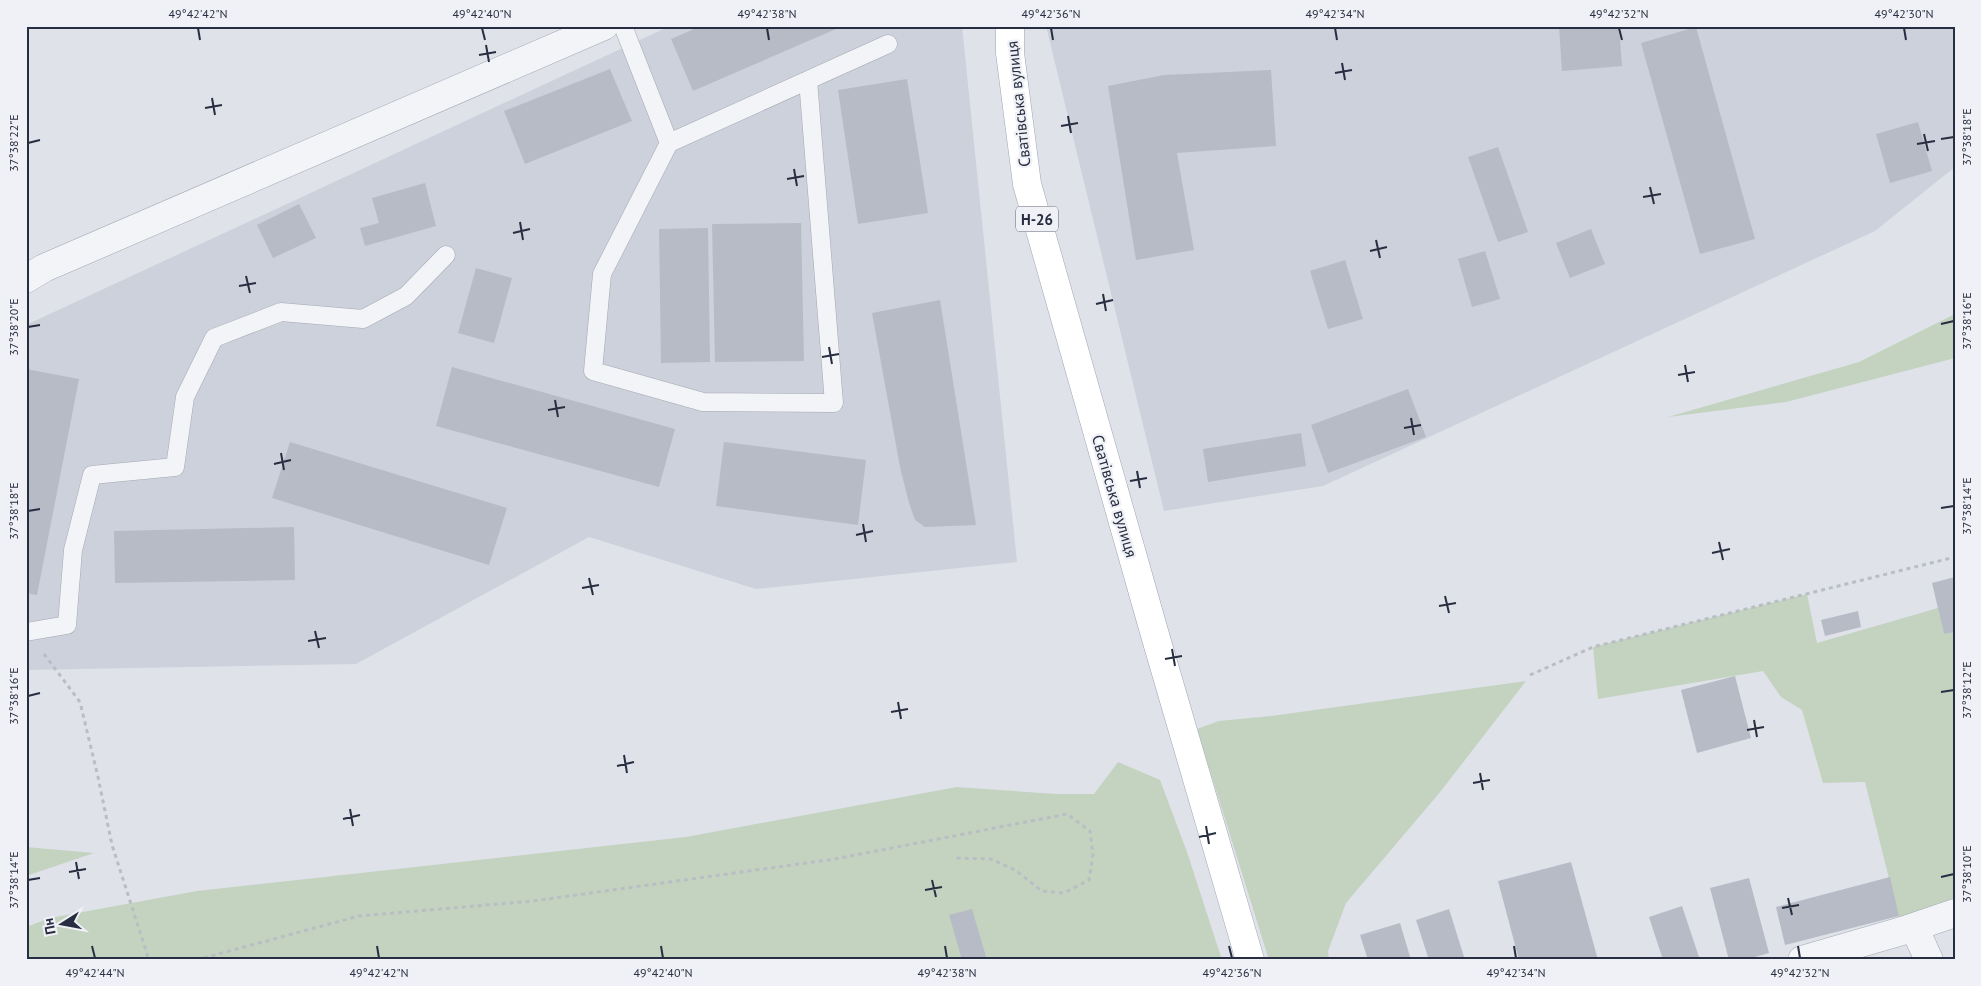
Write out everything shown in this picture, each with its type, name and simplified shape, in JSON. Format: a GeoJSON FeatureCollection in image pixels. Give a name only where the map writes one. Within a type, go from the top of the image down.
{"type":"FeatureCollection","features":[{"type":"Feature","properties":{"kind":"main road","name":"Сватівська вулиця"},"geometry":{"type":"LineString","coordinates":[[1010,26],[1010,53],[1027,184],[1250,960]]}},
{"type":"Feature","properties":{"kind":"street"},"geometry":{"type":"LineString","coordinates":[[32,270],[604,26]]}},
{"type":"Feature","properties":{"kind":"street"},"geometry":{"type":"LineString","coordinates":[[1802,960],[1955,913]]}},
{"type":"Feature","properties":{"kind":"street"},"geometry":{"type":"LineString","coordinates":[[1914,927],[1928,960]]}},
{"type":"Feature","properties":{"kind":"lane"},"geometry":{"type":"LineString","coordinates":[[623,26],[669,143]]}},
{"type":"Feature","properties":{"kind":"lane"},"geometry":{"type":"LineString","coordinates":[[808,80],[834,402],[702,402],[593,371],[602,274],[669,143],[808,80],[888,44]]}},
{"type":"Feature","properties":{"kind":"lane"},"geometry":{"type":"LineString","coordinates":[[27,632],[67,625],[73,550],[92,474],[175,467],[185,397],[214,338],[281,312],[362,319],[406,296],[446,255]]}},
{"type":"Feature","properties":{"kind":"path"},"geometry":{"type":"LineString","coordinates":[[1530,675],[1593,648],[1955,557]]}},
{"type":"Feature","properties":{"kind":"path"},"geometry":{"type":"LineString","coordinates":[[27,632],[80,702],[95,762],[112,845],[149,960]]}},
{"type":"Feature","properties":{"kind":"path"},"geometry":{"type":"LineString","coordinates":[[196,960],[359,916],[534,901],[835,859],[1067,814],[1090,831],[1093,855],[1089,880],[1064,893],[1042,891],[1014,870],[991,859],[955,858]]}},
{"type":"Feature","properties":{"kind":"shaded area"},"geometry":{"type":"Polygon","coordinates":[[[670,26],[962,26],[1017,562],[756,589],[589,537],[356,664],[26,670],[26,325],[670,26]]]}},
{"type":"Feature","properties":{"kind":"shaded area"},"geometry":{"type":"Polygon","coordinates":[[[1046,26],[1955,26],[1955,167],[1875,231],[1323,486],[1164,511],[1046,26]]]}},
{"type":"Feature","properties":{"kind":"green space"},"geometry":{"type":"Polygon","coordinates":[[[1955,314],[1955,358],[1786,402],[1668,417],[1859,362],[1955,314]]]}},
{"type":"Feature","properties":{"kind":"green space"},"geometry":{"type":"Polygon","coordinates":[[[1807,594],[1817,643],[1938,608],[1944,634],[1955,632],[1955,912],[1902,931],[1865,782],[1823,783],[1802,710],[1781,697],[1763,671],[1598,699],[1593,647],[1807,594]]]}},
{"type":"Feature","properties":{"kind":"green space"},"geometry":{"type":"Polygon","coordinates":[[[1526,681],[1441,791],[1346,903],[1328,951],[1329,960],[1269,960],[1197,729],[1219,721],[1271,716],[1526,681]]]}},
{"type":"Feature","properties":{"kind":"green space"},"geometry":{"type":"Polygon","coordinates":[[[1118,762],[1160,780],[1187,852],[1222,960],[26,960],[26,927],[50,918],[197,891],[686,837],[957,787],[1057,794],[1094,794],[1118,762]]]}},
{"type":"Feature","properties":{"kind":"green space"},"geometry":{"type":"Polygon","coordinates":[[[26,847],[94,853],[26,876],[26,847]]]}},
{"type":"Feature","properties":{"kind":"building"},"geometry":{"type":"Polygon","coordinates":[[[701,26],[843,26],[693,91],[671,39],[701,26]]]}},
{"type":"Feature","properties":{"kind":"building"},"geometry":{"type":"Polygon","coordinates":[[[1559,26],[1619,26],[1622,66],[1562,71],[1559,26]]]}},
{"type":"Feature","properties":{"kind":"building"},"geometry":{"type":"Polygon","coordinates":[[[1696,27],[1755,239],[1700,254],[1641,43],[1696,27]]]}},
{"type":"Feature","properties":{"kind":"building"},"geometry":{"type":"Polygon","coordinates":[[[610,69],[632,121],[525,164],[504,111],[610,69]]]}},
{"type":"Feature","properties":{"kind":"building"},"geometry":{"type":"Polygon","coordinates":[[[1271,70],[1276,146],[1177,153],[1194,250],[1136,260],[1108,86],[1164,75],[1271,70]]]}},
{"type":"Feature","properties":{"kind":"building"},"geometry":{"type":"Polygon","coordinates":[[[907,79],[928,213],[858,224],[838,90],[907,79]]]}},
{"type":"Feature","properties":{"kind":"building"},"geometry":{"type":"Polygon","coordinates":[[[1918,122],[1932,171],[1890,183],[1876,134],[1918,122]]]}},
{"type":"Feature","properties":{"kind":"building"},"geometry":{"type":"Polygon","coordinates":[[[1498,147],[1528,232],[1498,242],[1468,157],[1498,147]]]}},
{"type":"Feature","properties":{"kind":"building"},"geometry":{"type":"Polygon","coordinates":[[[425,183],[436,226],[365,246],[360,228],[379,223],[372,198],[425,183]]]}},
{"type":"Feature","properties":{"kind":"building"},"geometry":{"type":"Polygon","coordinates":[[[299,204],[316,238],[273,258],[257,225],[299,204]]]}},
{"type":"Feature","properties":{"kind":"building"},"geometry":{"type":"Polygon","coordinates":[[[801,223],[804,361],[715,362],[712,224],[801,223]]]}},
{"type":"Feature","properties":{"kind":"building"},"geometry":{"type":"Polygon","coordinates":[[[708,228],[710,362],[661,363],[659,229],[708,228]]]}},
{"type":"Feature","properties":{"kind":"building"},"geometry":{"type":"Polygon","coordinates":[[[1591,229],[1605,264],[1570,278],[1556,243],[1591,229]]]}},
{"type":"Feature","properties":{"kind":"building"},"geometry":{"type":"Polygon","coordinates":[[[1485,251],[1500,299],[1472,307],[1458,259],[1485,251]]]}},
{"type":"Feature","properties":{"kind":"building"},"geometry":{"type":"Polygon","coordinates":[[[1345,260],[1363,319],[1328,329],[1310,271],[1345,260]]]}},
{"type":"Feature","properties":{"kind":"building"},"geometry":{"type":"Polygon","coordinates":[[[476,268],[512,278],[494,343],[458,333],[476,268]]]}},
{"type":"Feature","properties":{"kind":"building"},"geometry":{"type":"Polygon","coordinates":[[[940,300],[976,525],[925,527],[915,520],[900,467],[872,313],[940,300]]]}},
{"type":"Feature","properties":{"kind":"building"},"geometry":{"type":"Polygon","coordinates":[[[452,367],[675,429],[659,487],[436,426],[452,367]]]}},
{"type":"Feature","properties":{"kind":"building"},"geometry":{"type":"Polygon","coordinates":[[[26,369],[79,379],[37,595],[26,593],[26,369]]]}},
{"type":"Feature","properties":{"kind":"building"},"geometry":{"type":"Polygon","coordinates":[[[1408,389],[1426,437],[1328,473],[1311,425],[1408,389]]]}},
{"type":"Feature","properties":{"kind":"building"},"geometry":{"type":"Polygon","coordinates":[[[1301,433],[1306,466],[1208,482],[1203,449],[1301,433]]]}},
{"type":"Feature","properties":{"kind":"building"},"geometry":{"type":"Polygon","coordinates":[[[290,442],[507,508],[489,565],[272,498],[290,442]]]}},
{"type":"Feature","properties":{"kind":"building"},"geometry":{"type":"Polygon","coordinates":[[[724,442],[866,460],[858,525],[716,506],[724,442]]]}},
{"type":"Feature","properties":{"kind":"building"},"geometry":{"type":"Polygon","coordinates":[[[294,527],[295,580],[115,583],[114,531],[294,527]]]}},
{"type":"Feature","properties":{"kind":"building"},"geometry":{"type":"Polygon","coordinates":[[[1955,577],[1955,632],[1944,634],[1932,583],[1955,577]]]}},
{"type":"Feature","properties":{"kind":"building"},"geometry":{"type":"Polygon","coordinates":[[[1858,611],[1861,627],[1825,636],[1821,620],[1858,611]]]}},
{"type":"Feature","properties":{"kind":"building"},"geometry":{"type":"Polygon","coordinates":[[[1735,676],[1751,738],[1697,753],[1681,690],[1735,676]]]}},
{"type":"Feature","properties":{"kind":"building"},"geometry":{"type":"Polygon","coordinates":[[[1571,862],[1598,960],[1519,960],[1498,881],[1571,862]]]}},
{"type":"Feature","properties":{"kind":"building"},"geometry":{"type":"Polygon","coordinates":[[[1890,877],[1899,916],[1785,945],[1776,907],[1890,877]]]}},
{"type":"Feature","properties":{"kind":"building"},"geometry":{"type":"Polygon","coordinates":[[[1749,878],[1769,953],[1744,960],[1729,960],[1710,888],[1749,878]]]}},
{"type":"Feature","properties":{"kind":"building"},"geometry":{"type":"Polygon","coordinates":[[[1682,906],[1700,960],[1663,960],[1649,917],[1682,906]]]}},
{"type":"Feature","properties":{"kind":"building"},"geometry":{"type":"Polygon","coordinates":[[[972,909],[987,960],[962,960],[949,915],[972,909]]]}},
{"type":"Feature","properties":{"kind":"building"},"geometry":{"type":"Polygon","coordinates":[[[1449,909],[1465,960],[1429,960],[1416,920],[1449,909]]]}},
{"type":"Feature","properties":{"kind":"building"},"geometry":{"type":"Polygon","coordinates":[[[1400,923],[1411,960],[1368,960],[1360,935],[1400,923]]]}}]}
